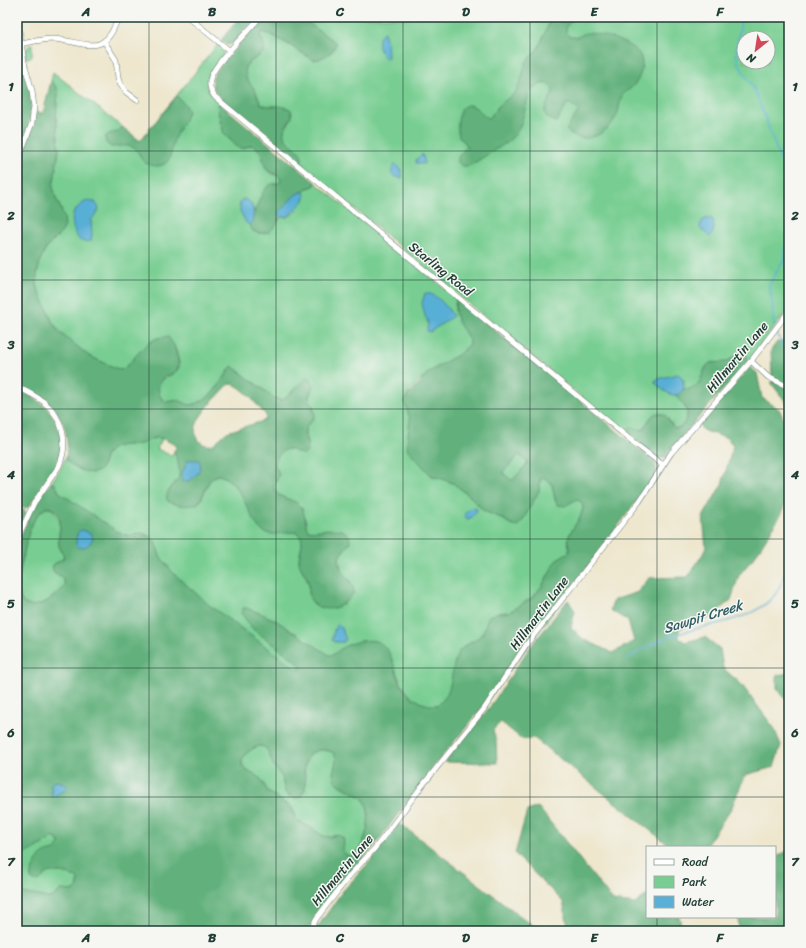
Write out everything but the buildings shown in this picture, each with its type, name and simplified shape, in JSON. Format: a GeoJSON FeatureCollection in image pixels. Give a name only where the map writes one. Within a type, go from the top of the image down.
{"type":"FeatureCollection","features":[{"type":"Feature","properties":{"kind":"street"},"geometry":{"type":"LineString","coordinates":[[17,17],[24,64],[32,91],[34,110],[32,123],[17,163]]}},
{"type":"Feature","properties":{"kind":"street"},"geometry":{"type":"LineString","coordinates":[[21,44],[49,39],[90,46],[104,41],[113,31],[118,17]]}},
{"type":"Feature","properties":{"kind":"street"},"geometry":{"type":"LineString","coordinates":[[188,17],[230,50],[260,17]]}},
{"type":"Feature","properties":{"kind":"street"},"geometry":{"type":"LineString","coordinates":[[104,41],[116,60],[120,84],[126,92],[137,100]]}},
{"type":"Feature","properties":{"kind":"street","name":"Starling Road"},"geometry":{"type":"LineString","coordinates":[[230,50],[212,73],[210,78],[210,85],[213,94],[219,100],[663,465]]}},
{"type":"Feature","properties":{"kind":"street"},"geometry":{"type":"LineString","coordinates":[[17,72],[24,64]]}},
{"type":"Feature","properties":{"kind":"street","name":"Hillmartin Lane"},"geometry":{"type":"LineString","coordinates":[[310,931],[316,919],[329,902],[351,874],[375,848],[422,786],[484,709],[526,646],[632,512],[681,441],[751,361],[789,311]]}},
{"type":"Feature","properties":{"kind":"street"},"geometry":{"type":"LineString","coordinates":[[751,361],[768,377],[789,387]]}},
{"type":"Feature","properties":{"kind":"street"},"geometry":{"type":"LineString","coordinates":[[17,386],[41,400],[54,413],[62,427],[64,446],[62,460],[59,466],[34,503],[17,539]]}},
{"type":"Feature","properties":{"kind":"green space"},"geometry":{"type":"Polygon","coordinates":[[[240,17],[257,17],[232,44],[227,45],[221,40],[240,17]]]}},
{"type":"Feature","properties":{"kind":"green space"},"geometry":{"type":"Polygon","coordinates":[[[263,17],[300,17],[336,43],[328,54],[314,60],[274,36],[263,32],[260,36],[264,44],[264,51],[245,67],[246,78],[255,90],[261,104],[284,107],[291,110],[292,117],[285,127],[284,135],[286,139],[299,151],[302,160],[299,162],[221,99],[213,87],[215,72],[263,17]]]}},
{"type":"Feature","properties":{"kind":"green space"},"geometry":{"type":"Polygon","coordinates":[[[304,17],[789,17],[789,309],[747,363],[747,357],[745,354],[735,357],[725,363],[710,363],[704,370],[699,383],[690,389],[683,389],[684,380],[680,376],[655,380],[655,383],[664,390],[676,395],[685,407],[687,414],[684,423],[680,428],[674,428],[668,419],[660,413],[651,418],[643,430],[636,428],[625,433],[298,162],[283,135],[292,117],[291,111],[284,107],[261,104],[255,90],[246,78],[245,67],[263,52],[265,48],[260,36],[263,32],[274,36],[314,60],[333,51],[311,26],[302,19],[304,17]]]}},
{"type":"Feature","properties":{"kind":"green space"},"geometry":{"type":"Polygon","coordinates":[[[558,17],[577,17],[567,25],[566,33],[570,36],[576,37],[588,33],[600,34],[624,43],[637,51],[640,55],[642,67],[640,76],[633,86],[622,96],[616,117],[606,129],[594,137],[580,138],[573,135],[566,130],[579,110],[568,103],[556,122],[549,119],[546,115],[545,108],[553,90],[549,84],[541,84],[536,86],[530,92],[520,127],[515,135],[506,143],[471,165],[460,165],[458,162],[458,157],[467,146],[459,136],[458,132],[458,122],[462,108],[469,105],[477,109],[486,117],[490,117],[499,105],[515,93],[520,84],[526,62],[538,49],[549,23],[558,17]]]}},
{"type":"Feature","properties":{"kind":"green space"},"geometry":{"type":"Polygon","coordinates":[[[17,39],[21,58],[17,68],[17,39]]]}},
{"type":"Feature","properties":{"kind":"green space"},"geometry":{"type":"Polygon","coordinates":[[[32,44],[32,56],[26,59],[26,50],[32,44]]]}},
{"type":"Feature","properties":{"kind":"green space"},"geometry":{"type":"Polygon","coordinates":[[[218,44],[223,49],[224,54],[210,73],[207,84],[208,90],[219,103],[220,123],[229,139],[239,148],[244,148],[251,145],[259,149],[268,171],[281,180],[279,184],[273,184],[268,187],[254,212],[251,203],[244,199],[241,200],[241,211],[251,229],[257,233],[261,233],[273,228],[280,217],[286,217],[295,212],[305,189],[314,186],[316,183],[456,298],[455,314],[469,340],[467,347],[458,355],[423,377],[405,399],[410,419],[407,442],[419,461],[433,477],[453,483],[471,497],[484,511],[501,518],[511,525],[540,488],[540,481],[543,478],[546,478],[552,485],[555,501],[577,499],[583,504],[583,509],[579,520],[569,535],[569,552],[557,559],[542,586],[535,595],[509,613],[496,613],[486,625],[480,636],[467,644],[461,650],[457,658],[449,689],[445,698],[439,703],[431,705],[420,702],[411,696],[399,679],[387,651],[382,645],[374,641],[362,641],[342,648],[336,653],[329,655],[275,620],[246,608],[242,613],[253,629],[296,660],[301,666],[300,669],[295,668],[209,605],[173,573],[160,556],[157,546],[137,533],[127,536],[111,529],[60,493],[54,483],[50,484],[60,470],[66,456],[67,460],[73,466],[93,473],[101,467],[107,453],[113,448],[138,444],[154,438],[162,439],[157,449],[172,456],[174,451],[179,470],[179,478],[167,494],[200,502],[210,480],[217,475],[224,477],[237,488],[260,529],[268,533],[276,534],[293,532],[300,536],[302,542],[299,560],[309,587],[343,604],[352,594],[350,581],[339,562],[340,555],[348,545],[328,529],[313,531],[308,530],[306,521],[297,503],[279,495],[274,485],[278,474],[274,464],[282,451],[287,449],[302,454],[307,452],[305,432],[307,426],[315,417],[314,408],[309,397],[313,385],[303,380],[285,399],[279,400],[232,366],[214,391],[203,400],[189,405],[178,400],[166,402],[161,398],[158,391],[161,381],[177,371],[179,367],[174,345],[157,338],[149,343],[123,370],[118,369],[89,356],[64,336],[53,323],[39,292],[36,278],[40,261],[44,251],[51,243],[62,211],[55,196],[53,187],[59,150],[56,115],[58,93],[51,81],[53,72],[140,141],[218,44]]]}},
{"type":"Feature","properties":{"kind":"green space"},"geometry":{"type":"Polygon","coordinates":[[[23,70],[30,94],[31,112],[27,129],[17,156],[17,74],[23,70]]]}},
{"type":"Feature","properties":{"kind":"green space"},"geometry":{"type":"Polygon","coordinates":[[[51,81],[57,88],[58,93],[56,115],[59,150],[53,187],[55,196],[64,217],[65,226],[62,232],[47,247],[42,256],[37,273],[37,286],[53,323],[59,332],[89,356],[120,370],[125,368],[149,343],[161,337],[168,337],[174,345],[179,365],[178,369],[174,373],[165,377],[160,382],[159,392],[161,398],[166,402],[178,400],[189,405],[203,400],[214,391],[232,366],[273,397],[280,400],[284,400],[305,378],[307,377],[311,379],[313,385],[309,397],[315,413],[305,430],[308,450],[305,454],[303,454],[287,449],[279,455],[276,459],[275,466],[279,474],[274,485],[276,493],[301,507],[308,530],[340,530],[349,536],[350,542],[341,554],[339,563],[342,571],[351,583],[354,592],[343,604],[327,609],[318,607],[314,604],[309,595],[308,580],[299,564],[302,543],[301,537],[298,533],[294,532],[270,534],[259,528],[242,497],[231,481],[217,475],[213,477],[207,484],[200,501],[197,504],[183,505],[169,502],[167,495],[179,476],[179,466],[174,451],[177,446],[160,438],[152,439],[136,445],[123,445],[115,447],[106,454],[102,467],[99,471],[91,473],[81,470],[72,465],[66,459],[66,432],[58,413],[36,394],[17,384],[17,170],[34,123],[36,112],[43,113],[51,81]],[[231,384],[228,385],[205,410],[196,426],[195,433],[198,439],[204,444],[212,445],[227,432],[266,419],[266,415],[248,395],[240,388],[231,384]],[[188,461],[186,467],[185,482],[190,480],[188,461]]]}},
{"type":"Feature","properties":{"kind":"green space"},"geometry":{"type":"Polygon","coordinates":[[[177,96],[185,105],[188,112],[175,136],[170,156],[163,165],[158,166],[146,163],[143,161],[138,151],[132,147],[111,147],[106,143],[105,137],[108,134],[118,132],[122,127],[140,141],[177,96]]]}},
{"type":"Feature","properties":{"kind":"green space"},"geometry":{"type":"Polygon","coordinates":[[[219,103],[316,183],[314,186],[307,188],[304,192],[300,192],[290,200],[278,213],[279,219],[269,232],[257,233],[251,228],[250,225],[258,203],[266,188],[269,185],[279,183],[281,179],[277,175],[267,170],[258,149],[251,145],[242,149],[239,148],[224,134],[218,112],[219,103]]]}},
{"type":"Feature","properties":{"kind":"green space"},"geometry":{"type":"Polygon","coordinates":[[[456,298],[652,460],[656,467],[656,473],[648,486],[478,713],[438,761],[371,850],[342,881],[308,931],[17,931],[17,892],[48,898],[53,897],[61,890],[74,891],[78,884],[76,877],[55,872],[47,873],[37,882],[31,879],[36,862],[43,854],[56,849],[59,845],[60,842],[54,837],[17,858],[17,546],[31,513],[40,497],[51,483],[55,484],[58,491],[63,495],[118,532],[130,536],[142,533],[151,537],[155,541],[160,556],[173,573],[209,605],[295,668],[300,669],[301,666],[253,629],[241,613],[243,608],[260,613],[275,620],[329,655],[335,654],[346,646],[367,640],[375,641],[381,644],[389,653],[401,685],[406,692],[422,703],[437,705],[447,695],[458,653],[463,647],[482,634],[489,616],[496,613],[509,612],[532,598],[542,586],[557,559],[569,552],[569,536],[583,509],[583,504],[577,499],[565,506],[558,505],[552,485],[547,479],[543,478],[540,479],[539,491],[522,522],[515,526],[484,511],[471,497],[453,483],[431,475],[407,449],[410,419],[404,401],[405,399],[429,372],[459,354],[467,347],[469,343],[469,339],[458,322],[455,312],[456,298]],[[520,455],[503,472],[511,480],[513,480],[527,464],[527,461],[520,455]],[[48,507],[42,510],[33,523],[27,539],[19,576],[19,593],[21,599],[25,604],[31,606],[48,601],[65,585],[63,578],[54,572],[52,568],[53,565],[63,559],[64,556],[59,545],[60,518],[54,510],[48,507]],[[82,530],[77,534],[76,543],[86,546],[93,538],[91,534],[82,530]],[[259,746],[245,755],[242,765],[247,771],[260,778],[268,792],[292,808],[295,818],[299,822],[310,827],[323,836],[330,837],[338,835],[343,838],[343,850],[346,855],[351,856],[361,847],[367,831],[367,806],[362,797],[336,782],[334,779],[333,772],[336,760],[334,753],[319,750],[311,753],[305,762],[305,787],[303,794],[295,799],[285,793],[282,777],[273,765],[267,749],[259,746]],[[54,781],[51,784],[52,796],[54,797],[67,786],[62,782],[54,781]]]}},
{"type":"Feature","properties":{"kind":"green space"},"geometry":{"type":"Polygon","coordinates":[[[789,339],[789,386],[772,378],[771,350],[777,342],[789,339]]]}},
{"type":"Feature","properties":{"kind":"green space"},"geometry":{"type":"Polygon","coordinates":[[[742,353],[747,356],[747,363],[664,458],[657,458],[625,433],[632,427],[643,430],[651,417],[656,413],[665,415],[674,428],[680,428],[684,423],[687,411],[676,395],[683,389],[695,387],[710,363],[726,362],[742,353]]]}},
{"type":"Feature","properties":{"kind":"green space"},"geometry":{"type":"Polygon","coordinates":[[[750,367],[757,373],[762,398],[779,409],[787,426],[789,440],[789,494],[779,518],[755,556],[739,575],[731,600],[709,618],[679,629],[679,638],[685,642],[705,637],[720,649],[723,668],[741,684],[774,728],[781,745],[774,767],[745,775],[732,807],[706,846],[670,846],[534,738],[522,739],[501,722],[493,730],[496,741],[497,763],[445,762],[490,707],[528,650],[568,600],[575,611],[571,627],[583,639],[613,653],[634,641],[628,621],[610,610],[614,600],[638,592],[649,578],[688,577],[706,549],[703,517],[722,484],[733,446],[727,438],[704,431],[699,425],[750,367]]]}},
{"type":"Feature","properties":{"kind":"green space"},"geometry":{"type":"Polygon","coordinates":[[[772,381],[789,389],[789,406],[772,384],[772,381]]]}},
{"type":"Feature","properties":{"kind":"green space"},"geometry":{"type":"Polygon","coordinates":[[[17,389],[44,405],[50,411],[58,425],[61,449],[57,465],[29,507],[17,508],[17,389]]]}},
{"type":"Feature","properties":{"kind":"green space"},"geometry":{"type":"Polygon","coordinates":[[[519,455],[527,462],[527,464],[513,480],[511,480],[503,472],[519,455]]]}},
{"type":"Feature","properties":{"kind":"green space"},"geometry":{"type":"Polygon","coordinates":[[[46,508],[52,509],[60,523],[58,540],[64,556],[52,567],[55,573],[63,578],[65,585],[47,601],[31,606],[25,604],[21,599],[19,592],[19,576],[25,547],[32,524],[40,512],[46,508]]]}},
{"type":"Feature","properties":{"kind":"green space"},"geometry":{"type":"Polygon","coordinates":[[[24,510],[26,513],[17,533],[17,511],[24,510]]]}},
{"type":"Feature","properties":{"kind":"green space"},"geometry":{"type":"Polygon","coordinates":[[[789,673],[789,704],[777,688],[777,675],[789,673]]]}},
{"type":"Feature","properties":{"kind":"green space"},"geometry":{"type":"Polygon","coordinates":[[[259,746],[267,749],[273,765],[282,777],[285,793],[295,799],[305,789],[305,766],[309,756],[320,750],[334,753],[337,761],[333,773],[337,781],[345,788],[361,797],[367,806],[367,831],[361,847],[356,852],[351,856],[346,855],[343,850],[344,843],[335,835],[330,837],[323,836],[310,827],[299,822],[295,818],[292,808],[268,792],[264,784],[257,776],[247,771],[242,765],[243,758],[250,751],[259,746]]]}},
{"type":"Feature","properties":{"kind":"green space"},"geometry":{"type":"Polygon","coordinates":[[[538,807],[613,901],[635,904],[646,896],[646,918],[679,918],[683,931],[569,931],[563,902],[515,854],[527,811],[538,807]]]}},
{"type":"Feature","properties":{"kind":"green space"},"geometry":{"type":"Polygon","coordinates":[[[399,823],[540,931],[321,931],[317,928],[342,892],[375,856],[399,823]]]}},
{"type":"Feature","properties":{"kind":"green space"},"geometry":{"type":"Polygon","coordinates":[[[53,837],[61,843],[60,846],[53,851],[42,855],[30,877],[40,880],[50,872],[64,873],[78,879],[77,889],[74,891],[61,890],[53,897],[48,898],[17,892],[17,858],[53,837]]]}},
{"type":"Feature","properties":{"kind":"green space"},"geometry":{"type":"Polygon","coordinates":[[[789,850],[789,931],[739,931],[738,918],[776,918],[776,857],[789,850]]]}},
{"type":"Feature","properties":{"kind":"water"},"geometry":{"type":"Polygon","coordinates":[[[384,32],[387,42],[388,57],[386,58],[379,49],[379,37],[384,32]]]}},
{"type":"Feature","properties":{"kind":"water"},"geometry":{"type":"Polygon","coordinates":[[[422,154],[424,164],[416,163],[416,160],[422,154]]]}},
{"type":"Feature","properties":{"kind":"water"},"geometry":{"type":"Polygon","coordinates":[[[395,164],[401,170],[402,178],[393,176],[391,173],[395,164]]]}},
{"type":"Feature","properties":{"kind":"water"},"geometry":{"type":"Polygon","coordinates":[[[304,192],[305,199],[292,213],[287,217],[278,214],[295,195],[304,192]]]}},
{"type":"Feature","properties":{"kind":"water"},"geometry":{"type":"Polygon","coordinates":[[[244,199],[250,203],[253,209],[253,219],[250,225],[246,223],[240,211],[240,202],[244,199]]]}},
{"type":"Feature","properties":{"kind":"water"},"geometry":{"type":"Polygon","coordinates":[[[87,201],[95,202],[99,208],[98,212],[91,220],[91,241],[85,242],[81,241],[77,236],[72,217],[77,208],[87,201]]]}},
{"type":"Feature","properties":{"kind":"water"},"geometry":{"type":"Polygon","coordinates":[[[709,218],[713,220],[714,225],[710,237],[700,228],[703,220],[709,218]]]}},
{"type":"Feature","properties":{"kind":"water"},"geometry":{"type":"Polygon","coordinates":[[[425,293],[434,295],[438,298],[453,316],[430,332],[427,331],[428,322],[422,303],[425,293]]]}},
{"type":"Feature","properties":{"kind":"water"},"geometry":{"type":"Polygon","coordinates":[[[678,374],[683,380],[684,387],[681,393],[677,395],[668,393],[655,382],[658,379],[678,374]]]}},
{"type":"Feature","properties":{"kind":"water"},"geometry":{"type":"Polygon","coordinates":[[[188,460],[199,460],[200,468],[194,477],[183,482],[182,473],[188,460]]]}},
{"type":"Feature","properties":{"kind":"water"},"geometry":{"type":"Polygon","coordinates":[[[471,508],[476,508],[477,511],[471,518],[467,519],[465,513],[471,508]]]}},
{"type":"Feature","properties":{"kind":"water"},"geometry":{"type":"Polygon","coordinates":[[[80,530],[88,532],[93,538],[90,543],[84,547],[77,547],[76,543],[80,530]]]}},
{"type":"Feature","properties":{"kind":"water"},"geometry":{"type":"Polygon","coordinates":[[[338,624],[346,639],[344,642],[334,642],[332,640],[334,630],[338,624]]]}},
{"type":"Feature","properties":{"kind":"water"},"geometry":{"type":"Polygon","coordinates":[[[57,781],[65,784],[67,787],[53,797],[51,784],[57,781]]]}},
{"type":"Feature","properties":{"kind":"waterway","name":"Sawpit Creek"},"geometry":{"type":"LineString","coordinates":[[741,17],[737,47],[738,61],[754,89],[789,185]]}},
{"type":"Feature","properties":{"kind":"waterway","name":"Sawpit Creek"},"geometry":{"type":"LineString","coordinates":[[774,326],[769,285],[785,258],[789,233]]}},
{"type":"Feature","properties":{"kind":"waterway","name":"Sawpit Creek"},"geometry":{"type":"LineString","coordinates":[[776,331],[782,345],[789,355]]}},
{"type":"Feature","properties":{"kind":"waterway","name":"Sawpit Creek"},"geometry":{"type":"LineString","coordinates":[[627,659],[656,642],[688,631],[733,620],[755,611],[764,605],[776,593],[789,564]]}}]}
